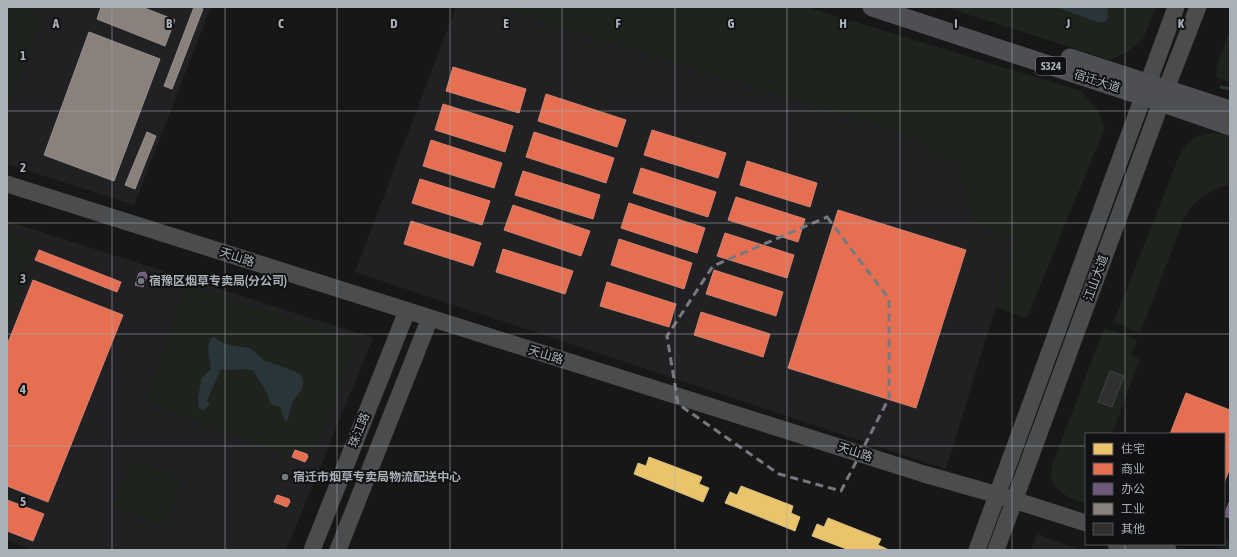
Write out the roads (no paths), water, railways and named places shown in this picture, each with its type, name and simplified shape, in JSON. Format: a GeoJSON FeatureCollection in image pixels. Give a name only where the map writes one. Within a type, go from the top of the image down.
{"type":"FeatureCollection","features":[{"type":"Feature","properties":{"kind":"main road","name":"宿迁大道"},"geometry":{"type":"LineString","coordinates":[[872,7],[1145,89]]}},
{"type":"Feature","properties":{"kind":"main road","name":"宿迁大道"},"geometry":{"type":"LineString","coordinates":[[908,7],[1164,96],[1230,126]]}},
{"type":"Feature","properties":{"kind":"main road","name":"宿迁大道"},"geometry":{"type":"LineString","coordinates":[[1164,96],[1230,110]]}},
{"type":"Feature","properties":{"kind":"street","name":"江山大道"},"geometry":{"type":"LineString","coordinates":[[977,550],[1176,7]]}},
{"type":"Feature","properties":{"kind":"street","name":"江山大道"},"geometry":{"type":"LineString","coordinates":[[996,550],[1198,7]]}},
{"type":"Feature","properties":{"kind":"street","name":"天山路"},"geometry":{"type":"LineString","coordinates":[[7,184],[428,324],[923,484],[996,500],[1085,523]]}},
{"type":"Feature","properties":{"kind":"street","name":"天山路"},"geometry":{"type":"LineString","coordinates":[[7,195],[404,316]]}},
{"type":"Feature","properties":{"kind":"street","name":"珠江路"},"geometry":{"type":"LineString","coordinates":[[312,550],[404,316]]}},
{"type":"Feature","properties":{"kind":"street","name":"珠江路"},"geometry":{"type":"LineString","coordinates":[[338,550],[428,324]]}},
{"type":"Feature","properties":{"kind":"street","name":"天山路"},"geometry":{"type":"LineString","coordinates":[[1013,505],[1085,534]]}},
{"type":"Feature","properties":{"kind":"street"},"geometry":{"type":"LineString","coordinates":[[1119,545],[1135,550]]}},
{"type":"Feature","properties":{"kind":"street"},"geometry":{"type":"LineString","coordinates":[[1153,545],[1168,550]]}},
{"type":"Feature","properties":{"kind":"waterway"},"geometry":{"type":"LineString","coordinates":[[1221,87],[1230,89]]}},
{"type":"Feature","properties":{"kind":"place","name":"宿豫区烟草专卖局(分公司)"},"geometry":{"type":"Point","coordinates":[141,281]}},
{"type":"Feature","properties":{"kind":"place","name":"宿迁市烟草专卖局物流配送中心"},"geometry":{"type":"Point","coordinates":[285,477]}}]}
